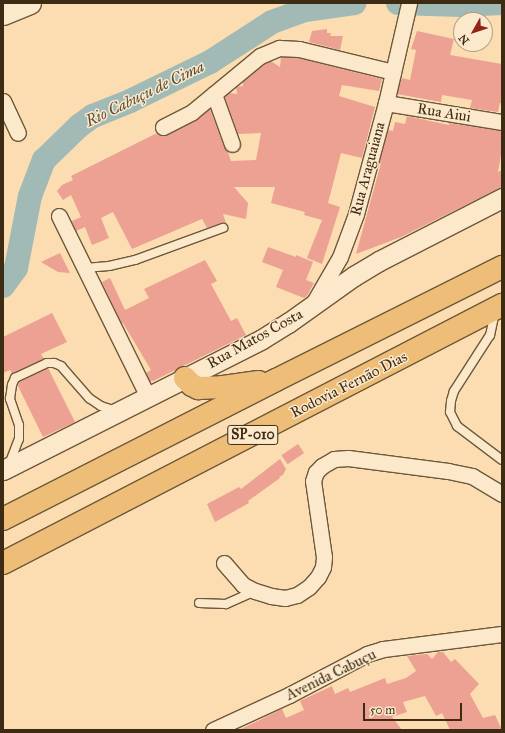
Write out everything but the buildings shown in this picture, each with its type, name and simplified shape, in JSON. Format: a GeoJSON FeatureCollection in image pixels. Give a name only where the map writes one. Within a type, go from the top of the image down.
{"type":"FeatureCollection","features":[{"type":"Feature","properties":{"kind":"highway","name":"SP-010"},"geometry":{"type":"LineString","coordinates":[[3,519],[276,380],[502,268]]}},
{"type":"Feature","properties":{"kind":"highway","name":"Rodovia Fernão Dias"},"geometry":{"type":"LineString","coordinates":[[3,563],[499,307]]}},
{"type":"Feature","properties":{"kind":"highway"},"geometry":{"type":"LineString","coordinates":[[185,378],[192,385],[198,388],[223,387],[276,380]]}},
{"type":"Feature","properties":{"kind":"main road"},"geometry":{"type":"LineString","coordinates":[[3,14],[30,3]]}},
{"type":"Feature","properties":{"kind":"street","name":"Rua Araguaiana"},"geometry":{"type":"LineString","coordinates":[[311,308],[329,279],[349,237],[386,103],[409,3]]}},
{"type":"Feature","properties":{"kind":"street"},"geometry":{"type":"LineString","coordinates":[[163,127],[192,112],[260,56],[279,48],[299,50],[393,72]]}},
{"type":"Feature","properties":{"kind":"street"},"geometry":{"type":"LineString","coordinates":[[214,94],[232,144]]}},
{"type":"Feature","properties":{"kind":"street"},"geometry":{"type":"LineString","coordinates":[[3,101],[18,133]]}},
{"type":"Feature","properties":{"kind":"street","name":"Rua Aiui"},"geometry":{"type":"LineString","coordinates":[[386,103],[502,122]]}},
{"type":"Feature","properties":{"kind":"street","name":"Rua Matos Costa"},"geometry":{"type":"LineString","coordinates":[[5,469],[262,339],[311,308],[334,290],[379,261],[502,198]]}},
{"type":"Feature","properties":{"kind":"street"},"geometry":{"type":"LineString","coordinates":[[59,216],[148,397]]}},
{"type":"Feature","properties":{"kind":"street"},"geometry":{"type":"LineString","coordinates":[[224,562],[243,585],[255,591],[285,598],[297,595],[309,587],[318,577],[323,567],[324,557],[313,481],[316,472],[322,466],[334,460],[348,458],[448,471],[472,476],[502,494]]}},
{"type":"Feature","properties":{"kind":"street","name":"Avenida Cabuçu"},"geometry":{"type":"LineString","coordinates":[[213,730],[289,696],[367,654],[383,649],[502,634]]}},
{"type":"Feature","properties":{"kind":"lane"},"geometry":{"type":"LineString","coordinates":[[85,268],[109,266],[135,260],[223,228]]}},
{"type":"Feature","properties":{"kind":"lane"},"geometry":{"type":"LineString","coordinates":[[499,307],[490,334],[454,391],[450,412],[457,426],[502,460]]}},
{"type":"Feature","properties":{"kind":"lane"},"geometry":{"type":"LineString","coordinates":[[5,469],[19,440],[19,425],[10,398],[12,385],[15,378],[47,363],[54,363],[66,371],[89,398],[101,406],[119,412]]}},
{"type":"Feature","properties":{"kind":"lane"},"geometry":{"type":"LineString","coordinates":[[199,603],[226,604],[255,591]]}},
{"type":"Feature","properties":{"kind":"waterway","name":"Rio Cabuçu de Cima"},"geometry":{"type":"LineString","coordinates":[[3,286],[16,268],[30,196],[44,160],[79,126],[93,116],[130,101],[210,62],[272,22],[305,10],[355,3]]}},
{"type":"Feature","properties":{"kind":"waterway","name":"Rio Cabuçu de Cima"},"geometry":{"type":"LineString","coordinates":[[398,3],[461,5],[502,3]]}}]}
